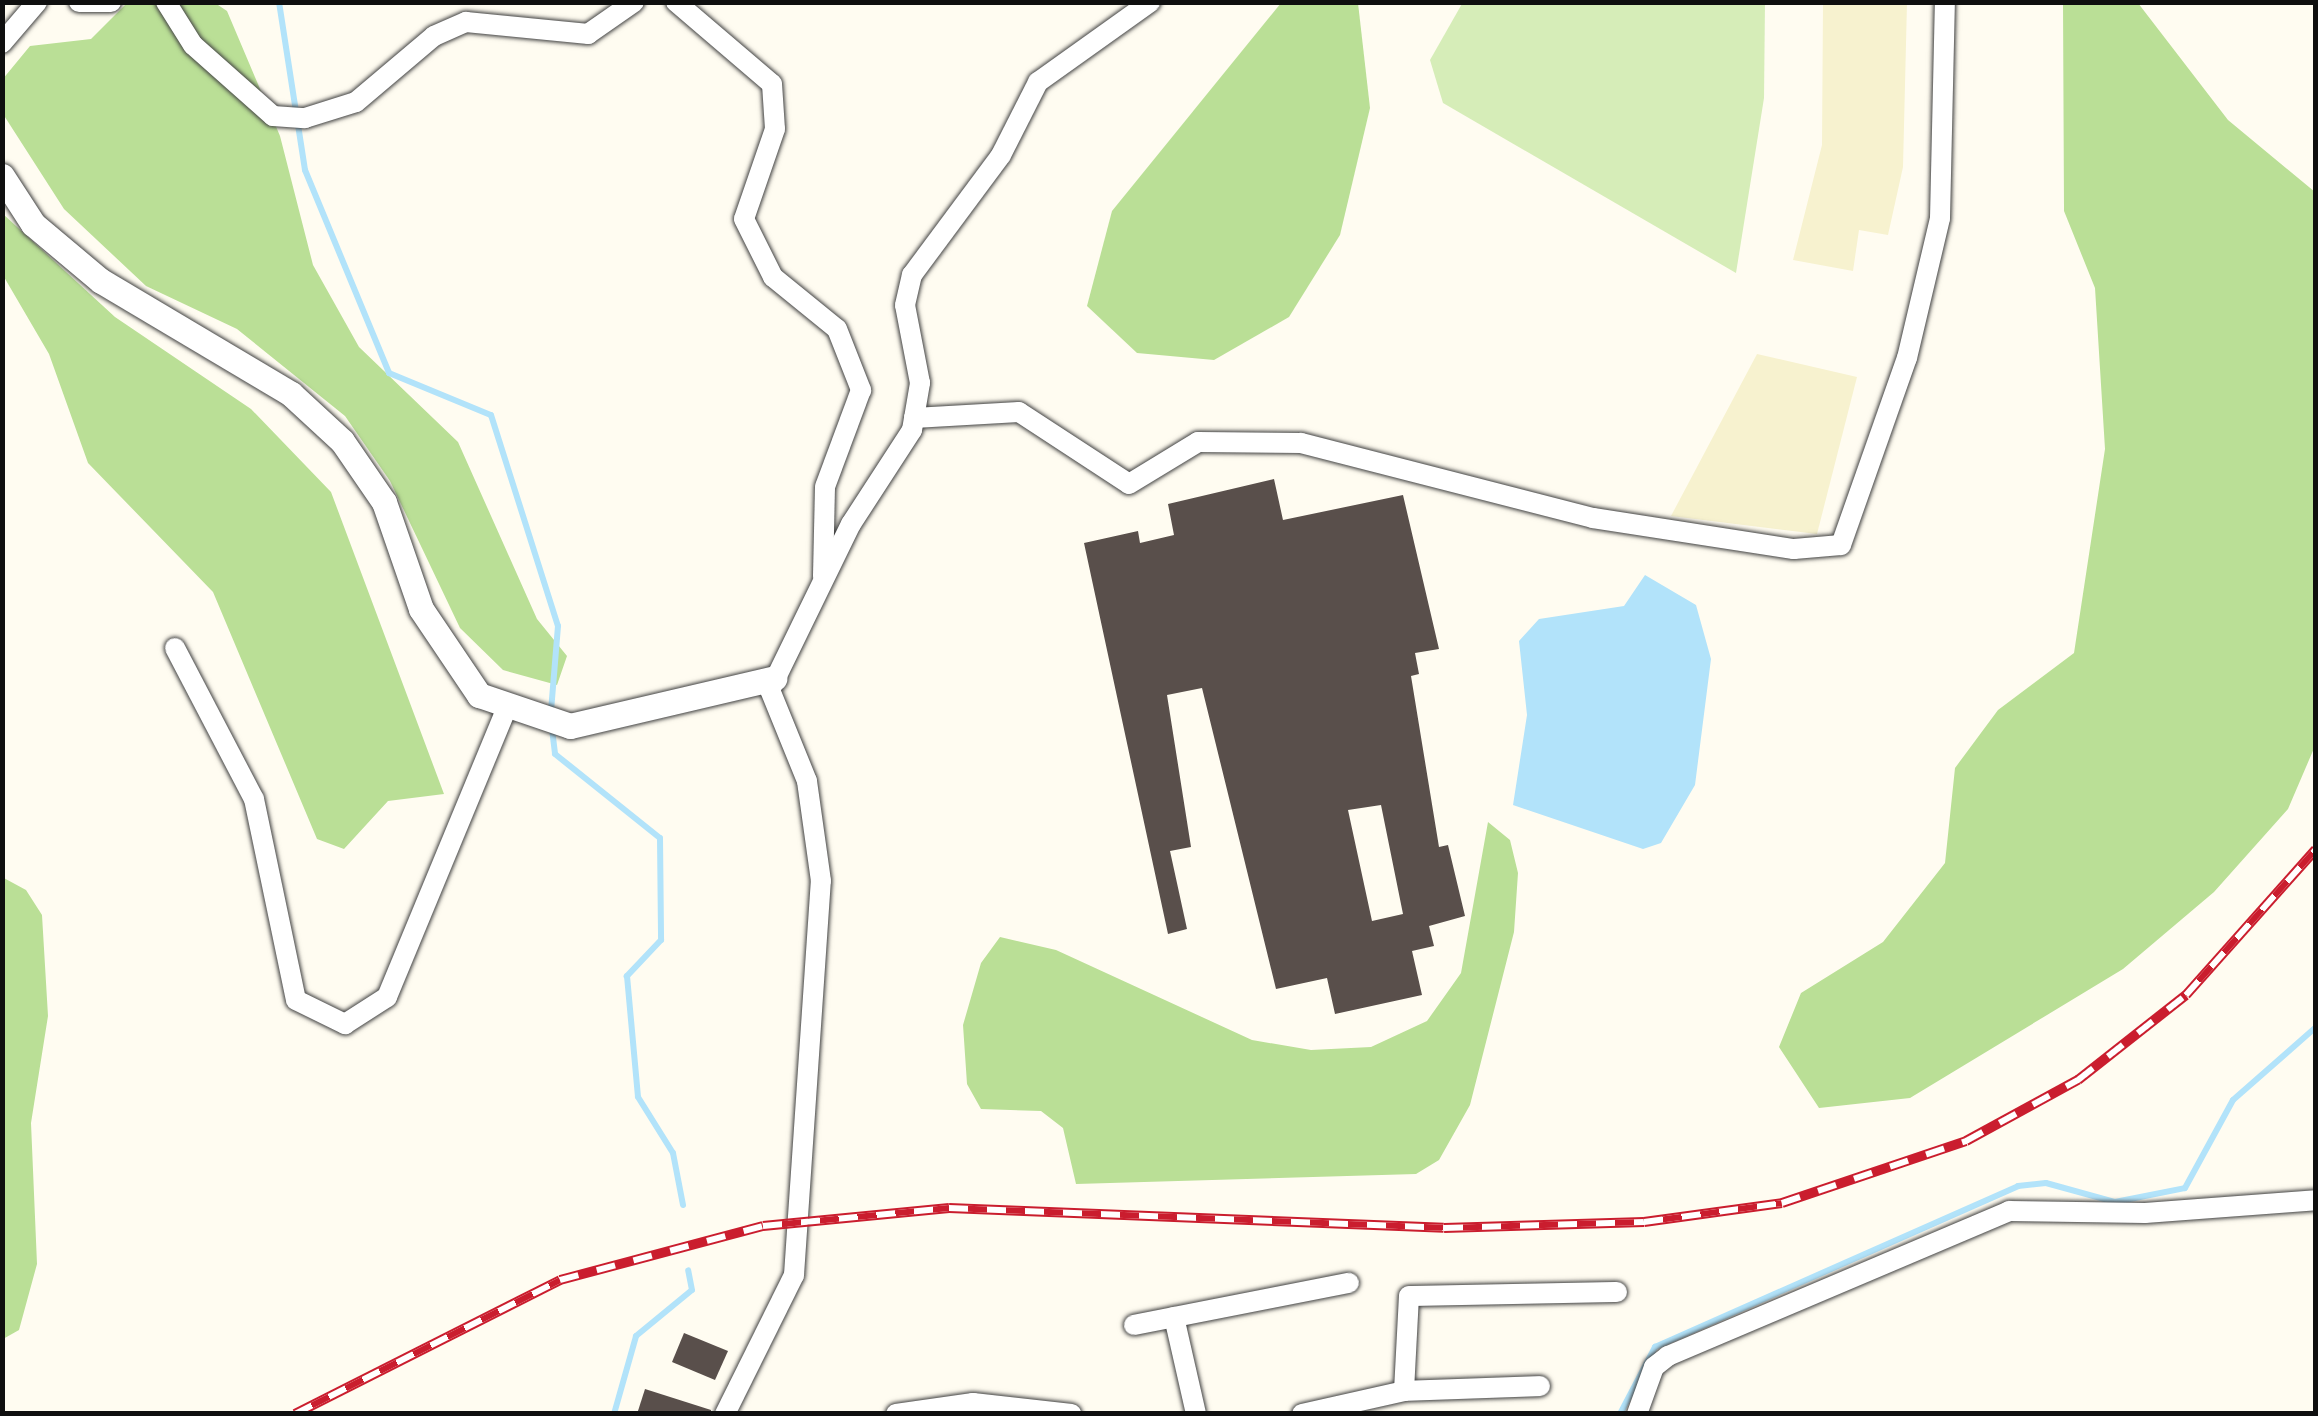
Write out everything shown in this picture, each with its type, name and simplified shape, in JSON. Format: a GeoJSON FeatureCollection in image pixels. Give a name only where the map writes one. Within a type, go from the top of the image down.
{"type":"FeatureCollection","features":[{"type":"Feature","properties":{"kind":"street"},"geometry":{"type":"LineString","coordinates":[[2,42],[37,2]]}},
{"type":"Feature","properties":{"kind":"street"},"geometry":{"type":"LineString","coordinates":[[79,2],[111,2]]}},
{"type":"Feature","properties":{"kind":"street"},"geometry":{"type":"LineString","coordinates":[[166,2],[194,45],[273,116],[305,118],[356,102],[434,36],[466,22],[588,34],[634,2]]}},
{"type":"Feature","properties":{"kind":"street"},"geometry":{"type":"LineString","coordinates":[[676,2],[772,84],[775,129],[744,219],[773,277],[837,329],[861,390],[826,487],[823,577]]}},
{"type":"Feature","properties":{"kind":"street"},"geometry":{"type":"LineString","coordinates":[[725,1414],[794,1274],[821,881],[807,781],[770,690],[823,577],[914,418],[920,383],[905,305],[912,275],[1001,154],[1038,82],[1150,2]]}},
{"type":"Feature","properties":{"kind":"street"},"geometry":{"type":"LineString","coordinates":[[914,418],[1018,412],[1129,484],[1198,442],[1301,442],[1593,518],[1794,549],[1841,545],[1907,358],[1940,218],[1945,2]]}},
{"type":"Feature","properties":{"kind":"street"},"geometry":{"type":"LineString","coordinates":[[2,176],[33,224],[101,281],[291,394],[342,441],[384,502],[421,608],[479,695],[506,709],[570,726],[774,678]]}},
{"type":"Feature","properties":{"kind":"street"},"geometry":{"type":"LineString","coordinates":[[174,648],[254,799],[296,1000],[345,1024],[387,997],[506,709]]}},
{"type":"Feature","properties":{"kind":"street"},"geometry":{"type":"LineString","coordinates":[[1637,1414],[1654,1367],[1668,1356],[2009,1211],[2145,1213],[2316,1200]]}},
{"type":"Feature","properties":{"kind":"street"},"geometry":{"type":"LineString","coordinates":[[1134,1325],[1349,1283]]}},
{"type":"Feature","properties":{"kind":"street"},"geometry":{"type":"LineString","coordinates":[[1404,1391],[1408,1296],[1617,1292]]}},
{"type":"Feature","properties":{"kind":"street"},"geometry":{"type":"LineString","coordinates":[[1174,1317],[1196,1414]]}},
{"type":"Feature","properties":{"kind":"street"},"geometry":{"type":"LineString","coordinates":[[1302,1414],[1404,1391],[1540,1386]]}},
{"type":"Feature","properties":{"kind":"street"},"geometry":{"type":"LineString","coordinates":[[896,1414],[941,1404],[1070,1413]]}},
{"type":"Feature","properties":{"kind":"shaded area"},"geometry":{"type":"Polygon","coordinates":[[[1823,3],[1907,3],[1903,167],[1888,235],[1859,230],[1853,271],[1793,260],[1822,145],[1823,3]]]}},
{"type":"Feature","properties":{"kind":"shaded area"},"geometry":{"type":"Polygon","coordinates":[[[1757,354],[1857,377],[1817,534],[1671,516],[1757,354]]]}},
{"type":"Feature","properties":{"kind":"green space"},"geometry":{"type":"Polygon","coordinates":[[[1463,2],[1765,3],[1764,98],[1736,273],[1443,103],[1430,60],[1463,2]]]}},
{"type":"Feature","properties":{"kind":"green space"},"geometry":{"type":"Polygon","coordinates":[[[127,3],[215,3],[227,11],[280,136],[313,265],[359,347],[458,442],[537,619],[567,656],[557,685],[503,670],[460,628],[390,481],[345,416],[237,329],[146,286],[64,209],[3,114],[2,80],[30,46],[91,39],[127,3]]]}},
{"type":"Feature","properties":{"kind":"green space"},"geometry":{"type":"Polygon","coordinates":[[[1281,3],[1358,3],[1370,108],[1340,235],[1289,317],[1214,360],[1137,353],[1087,306],[1112,211],[1281,3]]]}},
{"type":"Feature","properties":{"kind":"green space"},"geometry":{"type":"Polygon","coordinates":[[[2063,3],[2138,3],[2228,120],[2315,192],[2315,746],[2288,809],[2214,892],[2123,969],[1910,1098],[1819,1108],[1779,1047],[1801,993],[1883,942],[1945,863],[1955,768],[1998,710],[2074,653],[2105,449],[2095,288],[2064,211],[2063,3]]]}},
{"type":"Feature","properties":{"kind":"green space"},"geometry":{"type":"Polygon","coordinates":[[[3,214],[115,317],[251,409],[331,492],[444,794],[388,801],[344,849],[317,839],[213,592],[88,463],[49,354],[4,277],[3,214]]]}},
{"type":"Feature","properties":{"kind":"green space"},"geometry":{"type":"Polygon","coordinates":[[[1488,822],[1510,840],[1518,873],[1514,932],[1470,1105],[1439,1160],[1416,1174],[1076,1184],[1063,1128],[1041,1111],[981,1109],[967,1084],[963,1025],[981,963],[1000,937],[1056,950],[1252,1040],[1311,1050],[1371,1047],[1427,1021],[1461,973],[1488,822]]]}},
{"type":"Feature","properties":{"kind":"green space"},"geometry":{"type":"Polygon","coordinates":[[[2,877],[26,890],[42,915],[48,1016],[31,1123],[37,1264],[19,1330],[3,1339],[2,877]]]}},
{"type":"Feature","properties":{"kind":"water"},"geometry":{"type":"Polygon","coordinates":[[[1645,575],[1696,605],[1711,659],[1695,785],[1661,843],[1643,849],[1513,805],[1527,715],[1519,641],[1539,619],[1624,606],[1645,575]]]}},
{"type":"Feature","properties":{"kind":"building"},"geometry":{"type":"Polygon","coordinates":[[[1274,479],[1283,520],[1403,495],[1439,649],[1415,653],[1419,674],[1411,676],[1439,847],[1448,845],[1465,916],[1429,926],[1434,946],[1412,951],[1422,995],[1335,1014],[1327,978],[1276,989],[1202,688],[1167,695],[1191,847],[1170,851],[1187,929],[1168,934],[1084,543],[1138,531],[1140,543],[1174,535],[1168,504],[1274,479]],[[1381,805],[1348,810],[1372,921],[1403,914],[1381,805]]]}},
{"type":"Feature","properties":{"kind":"building"},"geometry":{"type":"Polygon","coordinates":[[[684,1333],[728,1351],[715,1380],[672,1362],[684,1333]]]}},
{"type":"Feature","properties":{"kind":"building"},"geometry":{"type":"Polygon","coordinates":[[[645,1389],[711,1410],[711,1414],[637,1414],[645,1389]]]}},
{"type":"Feature","properties":{"kind":"waterway"},"geometry":{"type":"LineString","coordinates":[[279,2],[305,170],[389,373],[491,415],[558,626],[551,711]]}},
{"type":"Feature","properties":{"kind":"waterway"},"geometry":{"type":"LineString","coordinates":[[552,729],[555,754],[660,838],[661,940],[627,976],[638,1097],[673,1153],[683,1205]]}},
{"type":"Feature","properties":{"kind":"waterway"},"geometry":{"type":"LineString","coordinates":[[1620,1414],[1655,1347],[2018,1186],[2046,1183],[2115,1202],[2185,1188],[2233,1100],[2316,1027]]}},
{"type":"Feature","properties":{"kind":"waterway"},"geometry":{"type":"LineString","coordinates":[[614,1414],[636,1336],[692,1290],[688,1270]]}},
{"type":"Feature","properties":{"kind":"railway"},"geometry":{"type":"LineString","coordinates":[[295,1414],[560,1280],[763,1226],[949,1208],[1444,1228],[1644,1222],[1782,1203],[1966,1141],[2078,1080],[2186,995],[2316,849]]}}]}
